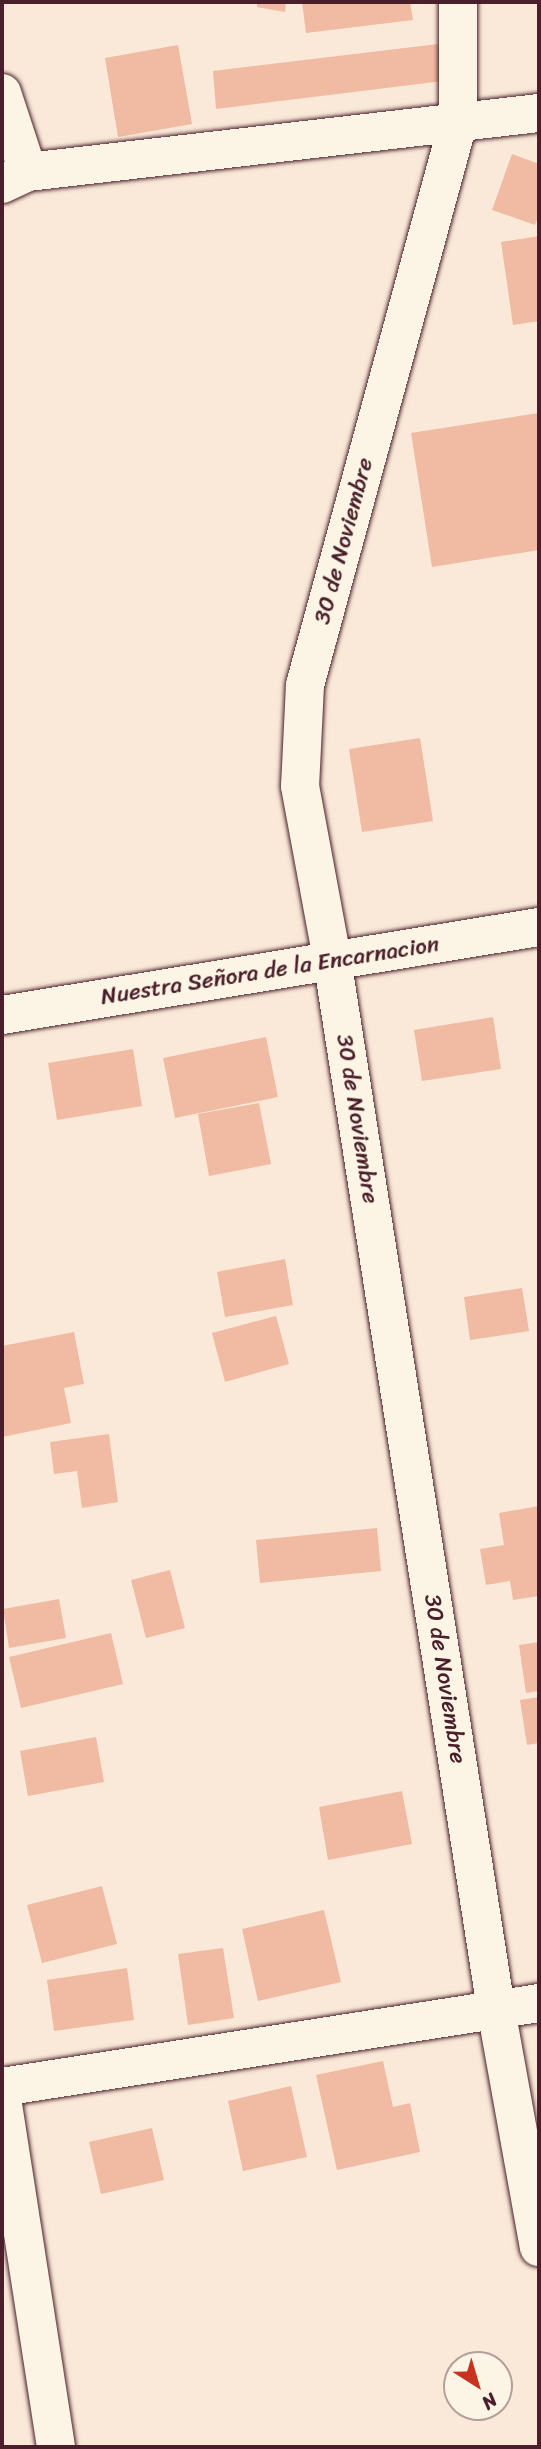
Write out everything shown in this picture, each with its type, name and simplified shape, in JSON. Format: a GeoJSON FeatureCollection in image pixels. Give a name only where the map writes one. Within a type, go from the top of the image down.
{"type":"FeatureCollection","features":[{"type":"Feature","properties":{"kind":"street","name":"30 de Noviembre"},"geometry":{"type":"LineString","coordinates":[[458,2],[458,123],[305,685],[300,786],[332,959],[496,2009],[539,2247]]}},
{"type":"Feature","properties":{"kind":"street"},"geometry":{"type":"LineString","coordinates":[[2,93],[15,178],[539,113]]}},
{"type":"Feature","properties":{"kind":"street","name":"Nuestra Señora de la Encarnacion"},"geometry":{"type":"LineString","coordinates":[[2,1015],[332,959],[539,928]]}},
{"type":"Feature","properties":{"kind":"street"},"geometry":{"type":"LineString","coordinates":[[2,2087],[539,2003]]}},
{"type":"Feature","properties":{"kind":"street"},"geometry":{"type":"LineString","coordinates":[[2,2098],[56,2447]]}},
{"type":"Feature","properties":{"kind":"building"},"geometry":{"type":"Polygon","coordinates":[[[257,2],[286,2],[285,12],[257,7],[257,2]]]}},
{"type":"Feature","properties":{"kind":"building"},"geometry":{"type":"Polygon","coordinates":[[[302,2],[410,2],[413,20],[306,33],[302,2]]]}},
{"type":"Feature","properties":{"kind":"building"},"geometry":{"type":"Polygon","coordinates":[[[438,44],[443,81],[216,109],[213,71],[438,44]]]}},
{"type":"Feature","properties":{"kind":"building"},"geometry":{"type":"Polygon","coordinates":[[[178,45],[192,124],[118,137],[105,58],[178,45]]]}},
{"type":"Feature","properties":{"kind":"building"},"geometry":{"type":"Polygon","coordinates":[[[512,154],[539,164],[539,214],[535,225],[492,210],[512,154]]]}},
{"type":"Feature","properties":{"kind":"building"},"geometry":{"type":"Polygon","coordinates":[[[539,236],[539,321],[513,325],[501,242],[539,236]]]}},
{"type":"Feature","properties":{"kind":"building"},"geometry":{"type":"Polygon","coordinates":[[[539,413],[539,550],[432,567],[411,433],[539,413]]]}},
{"type":"Feature","properties":{"kind":"building"},"geometry":{"type":"Polygon","coordinates":[[[420,738],[433,821],[362,832],[349,749],[420,738]]]}},
{"type":"Feature","properties":{"kind":"building"},"geometry":{"type":"Polygon","coordinates":[[[493,1017],[501,1069],[422,1081],[414,1030],[493,1017]]]}},
{"type":"Feature","properties":{"kind":"building"},"geometry":{"type":"Polygon","coordinates":[[[266,1037],[278,1097],[175,1118],[163,1058],[266,1037]]]}},
{"type":"Feature","properties":{"kind":"building"},"geometry":{"type":"Polygon","coordinates":[[[133,1049],[142,1106],[57,1120],[48,1063],[133,1049]]]}},
{"type":"Feature","properties":{"kind":"building"},"geometry":{"type":"Polygon","coordinates":[[[259,1103],[271,1164],[209,1176],[198,1114],[259,1103]]]}},
{"type":"Feature","properties":{"kind":"building"},"geometry":{"type":"Polygon","coordinates":[[[285,1259],[293,1305],[225,1317],[217,1272],[285,1259]]]}},
{"type":"Feature","properties":{"kind":"building"},"geometry":{"type":"Polygon","coordinates":[[[522,1288],[529,1331],[470,1340],[464,1297],[522,1288]]]}},
{"type":"Feature","properties":{"kind":"building"},"geometry":{"type":"Polygon","coordinates":[[[276,1316],[289,1364],[225,1382],[212,1333],[276,1316]]]}},
{"type":"Feature","properties":{"kind":"building"},"geometry":{"type":"Polygon","coordinates":[[[74,1332],[84,1384],[64,1388],[71,1423],[2,1437],[2,1346],[74,1332]]]}},
{"type":"Feature","properties":{"kind":"building"},"geometry":{"type":"Polygon","coordinates":[[[109,1434],[118,1502],[82,1508],[77,1471],[54,1474],[50,1442],[109,1434]]]}},
{"type":"Feature","properties":{"kind":"building"},"geometry":{"type":"Polygon","coordinates":[[[539,1506],[539,1596],[513,1600],[510,1581],[486,1585],[480,1549],[504,1545],[499,1513],[539,1506]]]}},
{"type":"Feature","properties":{"kind":"building"},"geometry":{"type":"Polygon","coordinates":[[[377,1528],[381,1571],[260,1583],[256,1540],[377,1528]]]}},
{"type":"Feature","properties":{"kind":"building"},"geometry":{"type":"Polygon","coordinates":[[[170,1570],[185,1628],[146,1638],[131,1580],[170,1570]]]}},
{"type":"Feature","properties":{"kind":"building"},"geometry":{"type":"Polygon","coordinates":[[[59,1599],[66,1638],[9,1648],[3,1609],[59,1599]]]}},
{"type":"Feature","properties":{"kind":"building"},"geometry":{"type":"Polygon","coordinates":[[[111,1633],[123,1684],[21,1708],[9,1657],[111,1633]]]}},
{"type":"Feature","properties":{"kind":"building"},"geometry":{"type":"Polygon","coordinates":[[[539,1642],[539,1691],[526,1693],[519,1645],[539,1642]]]}},
{"type":"Feature","properties":{"kind":"building"},"geometry":{"type":"Polygon","coordinates":[[[539,1697],[539,1743],[527,1745],[520,1700],[539,1697]]]}},
{"type":"Feature","properties":{"kind":"building"},"geometry":{"type":"Polygon","coordinates":[[[96,1737],[104,1782],[28,1796],[20,1751],[96,1737]]]}},
{"type":"Feature","properties":{"kind":"building"},"geometry":{"type":"Polygon","coordinates":[[[402,1791],[412,1844],[328,1860],[319,1807],[402,1791]]]}},
{"type":"Feature","properties":{"kind":"building"},"geometry":{"type":"Polygon","coordinates":[[[102,1886],[117,1944],[42,1963],[27,1905],[102,1886]]]}},
{"type":"Feature","properties":{"kind":"building"},"geometry":{"type":"Polygon","coordinates":[[[324,1910],[341,1982],[258,2001],[242,1929],[324,1910]]]}},
{"type":"Feature","properties":{"kind":"building"},"geometry":{"type":"Polygon","coordinates":[[[223,1948],[234,2018],[188,2025],[178,1954],[223,1948]]]}},
{"type":"Feature","properties":{"kind":"building"},"geometry":{"type":"Polygon","coordinates":[[[127,1968],[134,2020],[54,2031],[47,1980],[127,1968]]]}},
{"type":"Feature","properties":{"kind":"building"},"geometry":{"type":"Polygon","coordinates":[[[383,2061],[393,2107],[410,2103],[420,2152],[337,2170],[316,2075],[383,2061]]]}},
{"type":"Feature","properties":{"kind":"building"},"geometry":{"type":"Polygon","coordinates":[[[291,2086],[307,2157],[243,2171],[228,2101],[291,2086]]]}},
{"type":"Feature","properties":{"kind":"building"},"geometry":{"type":"Polygon","coordinates":[[[152,2128],[164,2180],[101,2194],[89,2142],[152,2128]]]}}]}
